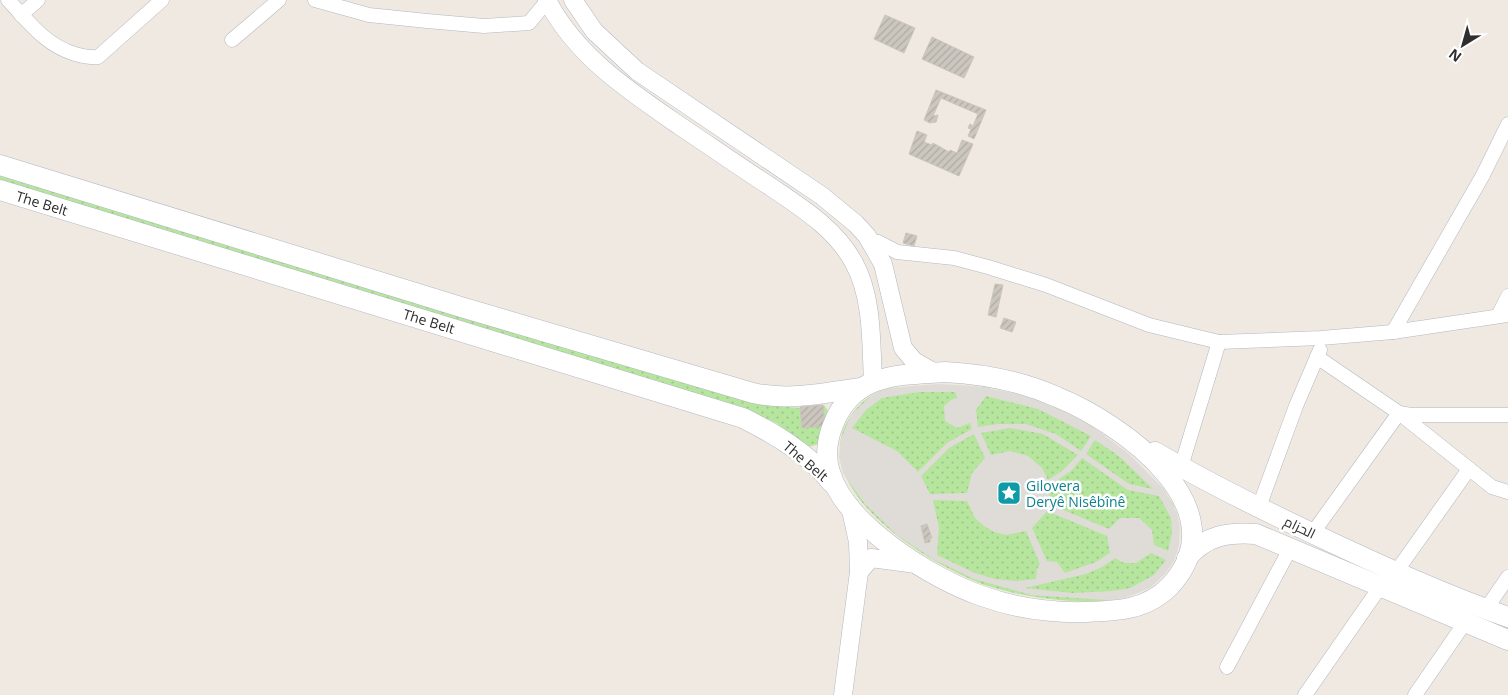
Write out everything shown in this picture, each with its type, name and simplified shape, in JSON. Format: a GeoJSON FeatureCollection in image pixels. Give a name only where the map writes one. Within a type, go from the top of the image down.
{"type":"FeatureCollection","features":[{"type":"Feature","properties":{"kind":"main road","name":"The Belt"},"geometry":{"type":"LineString","coordinates":[[0,165],[451,304],[753,393],[766,396],[806,396],[867,385],[899,375],[966,374],[1005,379],[1059,397],[1101,420]]}},
{"type":"Feature","properties":{"kind":"main road","name":"The Belt"},"geometry":{"type":"LineString","coordinates":[[0,190],[743,418],[776,436],[825,474],[844,498],[887,543],[916,564],[948,582],[983,597],[1030,609],[1074,612],[1120,610],[1145,604],[1169,586],[1187,558]]}},
{"type":"Feature","properties":{"kind":"main road"},"geometry":{"type":"LineString","coordinates":[[844,498],[829,472],[828,452],[830,434],[836,416],[867,385]]}},
{"type":"Feature","properties":{"kind":"main road"},"geometry":{"type":"LineString","coordinates":[[1101,420],[1133,443],[1160,467],[1180,493],[1191,526],[1187,558]]}},
{"type":"Feature","properties":{"kind":"main road","name":"الحزام"},"geometry":{"type":"LineString","coordinates":[[1101,420],[1181,467],[1312,534],[1396,572],[1508,617]]}},
{"type":"Feature","properties":{"kind":"main road","name":"الحزام"},"geometry":{"type":"LineString","coordinates":[[1187,558],[1197,547],[1210,538],[1233,533],[1256,534],[1291,547],[1380,587],[1508,640]]}},
{"type":"Feature","properties":{"kind":"street"},"geometry":{"type":"LineString","coordinates":[[8,0],[34,30],[58,49],[91,58],[98,57],[162,0]]}},
{"type":"Feature","properties":{"kind":"street"},"geometry":{"type":"LineString","coordinates":[[21,14],[38,0]]}},
{"type":"Feature","properties":{"kind":"street"},"geometry":{"type":"LineString","coordinates":[[232,40],[279,0]]}},
{"type":"Feature","properties":{"kind":"street"},"geometry":{"type":"LineString","coordinates":[[314,0],[369,15],[484,26],[529,23],[547,0],[565,30],[592,61],[637,97],[815,218],[844,246],[862,280],[867,309],[867,385]]}},
{"type":"Feature","properties":{"kind":"street"},"geometry":{"type":"LineString","coordinates":[[573,0],[594,31],[637,71],[822,196],[856,224],[870,241],[883,264],[902,348],[914,361],[935,373]]}},
{"type":"Feature","properties":{"kind":"street"},"geometry":{"type":"LineString","coordinates":[[1393,332],[1483,174],[1508,124]]}},
{"type":"Feature","properties":{"kind":"street"},"geometry":{"type":"LineString","coordinates":[[870,241],[878,242],[897,252],[954,258],[988,267],[1046,285],[1150,325],[1220,342],[1326,338],[1393,332],[1503,316],[1508,296]]}},
{"type":"Feature","properties":{"kind":"street"},"geometry":{"type":"LineString","coordinates":[[1259,507],[1296,406],[1326,338]]}},
{"type":"Feature","properties":{"kind":"street"},"geometry":{"type":"LineString","coordinates":[[1181,467],[1220,342]]}},
{"type":"Feature","properties":{"kind":"street"},"geometry":{"type":"LineString","coordinates":[[1317,357],[1399,413],[1492,487],[1508,492]]}},
{"type":"Feature","properties":{"kind":"street"},"geometry":{"type":"LineString","coordinates":[[1399,413],[1410,415],[1508,415]]}},
{"type":"Feature","properties":{"kind":"street"},"geometry":{"type":"LineString","coordinates":[[1312,534],[1399,413]]}},
{"type":"Feature","properties":{"kind":"street"},"geometry":{"type":"LineString","coordinates":[[1396,572],[1469,469]]}},
{"type":"Feature","properties":{"kind":"street"},"geometry":{"type":"LineString","coordinates":[[843,695],[859,572],[858,542],[844,498]]}},
{"type":"Feature","properties":{"kind":"street"},"geometry":{"type":"LineString","coordinates":[[1227,667],[1291,547]]}},
{"type":"Feature","properties":{"kind":"street"},"geometry":{"type":"LineString","coordinates":[[859,572],[871,558],[916,564]]}},
{"type":"Feature","properties":{"kind":"street"},"geometry":{"type":"LineString","coordinates":[[1486,609],[1508,577]]}},
{"type":"Feature","properties":{"kind":"street"},"geometry":{"type":"LineString","coordinates":[[1304,695],[1380,587]]}},
{"type":"Feature","properties":{"kind":"street"},"geometry":{"type":"LineString","coordinates":[[1415,695],[1466,621]]}},
{"type":"Feature","properties":{"kind":"green space"},"geometry":{"type":"Polygon","coordinates":[[[0,175],[756,404],[799,408],[824,405],[828,411],[819,444],[808,447],[776,423],[750,411],[0,182],[0,175]]]}},
{"type":"Feature","properties":{"kind":"green space"},"geometry":{"type":"Polygon","coordinates":[[[983,387],[1037,402],[1064,413],[1165,492],[1174,506],[1173,561],[1139,587],[1120,598],[1105,601],[1071,601],[1034,597],[985,585],[963,576],[911,546],[886,526],[864,505],[848,481],[840,456],[843,431],[853,412],[869,397],[890,389],[983,387]]]}},
{"type":"Feature","properties":{"kind":"shaded area"},"geometry":{"type":"Polygon","coordinates":[[[938,384],[975,386],[1015,393],[1059,409],[1092,426],[1129,454],[1164,489],[1177,513],[1180,527],[1179,546],[1174,561],[1165,574],[1150,588],[1125,598],[1107,600],[1031,595],[974,579],[933,559],[897,535],[865,504],[843,473],[839,457],[841,439],[851,415],[872,395],[889,388],[938,384]],[[919,392],[882,398],[866,410],[852,428],[897,451],[918,472],[947,443],[972,429],[970,423],[957,428],[945,421],[944,406],[957,398],[955,392],[919,392]],[[986,396],[976,410],[978,427],[999,424],[1026,424],[1056,434],[1081,451],[1091,436],[1038,409],[986,396]],[[1010,428],[981,433],[991,455],[1010,451],[1028,456],[1042,468],[1048,480],[1062,471],[1078,455],[1043,434],[1010,428]],[[974,434],[949,448],[921,476],[930,494],[967,493],[972,473],[985,458],[974,434]],[[1095,440],[1086,454],[1129,484],[1153,489],[1119,456],[1095,440]],[[1082,458],[1071,471],[1050,485],[1049,504],[1109,529],[1120,518],[1139,518],[1152,530],[1154,545],[1168,551],[1172,533],[1171,518],[1159,496],[1128,490],[1082,458]],[[933,500],[939,528],[937,555],[975,573],[995,579],[1016,581],[1036,579],[1037,569],[1040,564],[1026,531],[1006,535],[994,532],[975,518],[967,501],[933,500]],[[1047,511],[1032,528],[1047,561],[1057,562],[1065,573],[1096,562],[1110,553],[1107,536],[1047,511]],[[1151,553],[1136,563],[1124,563],[1115,558],[1102,567],[1086,574],[1025,588],[1072,593],[1130,588],[1154,575],[1166,560],[1151,553]]]}},
{"type":"Feature","properties":{"kind":"building"},"geometry":{"type":"Polygon","coordinates":[[[885,15],[915,28],[904,53],[874,39],[885,15]]]}},
{"type":"Feature","properties":{"kind":"building"},"geometry":{"type":"Polygon","coordinates":[[[932,37],[974,57],[964,78],[922,59],[932,37]]]}},
{"type":"Feature","properties":{"kind":"building"},"geometry":{"type":"Polygon","coordinates":[[[936,90],[986,110],[974,139],[968,136],[971,129],[968,128],[970,124],[973,126],[978,114],[941,98],[933,116],[938,115],[936,122],[930,123],[924,120],[936,90]]]}},
{"type":"Feature","properties":{"kind":"building"},"geometry":{"type":"Polygon","coordinates":[[[917,131],[927,135],[924,142],[932,145],[933,143],[949,152],[950,150],[957,153],[962,140],[973,144],[959,176],[909,154],[917,131]]]}},
{"type":"Feature","properties":{"kind":"building"},"geometry":{"type":"Polygon","coordinates":[[[906,233],[917,236],[914,246],[903,243],[906,233]]]}},
{"type":"Feature","properties":{"kind":"building"},"geometry":{"type":"Polygon","coordinates":[[[995,284],[1003,285],[996,317],[988,315],[995,284]]]}},
{"type":"Feature","properties":{"kind":"building"},"geometry":{"type":"Polygon","coordinates":[[[1004,318],[1016,322],[1012,332],[1000,328],[1004,318]]]}},
{"type":"Feature","properties":{"kind":"building"},"geometry":{"type":"Polygon","coordinates":[[[823,405],[825,426],[802,428],[800,407],[823,405]]]}},
{"type":"Feature","properties":{"kind":"building"},"geometry":{"type":"Polygon","coordinates":[[[927,524],[932,538],[930,538],[930,542],[925,543],[921,526],[927,524]]]}},
{"type":"Feature","properties":{"kind":"place","name":"Gilovera Deryê Nisêbînê"},"geometry":{"type":"Point","coordinates":[1009,493]}}]}
